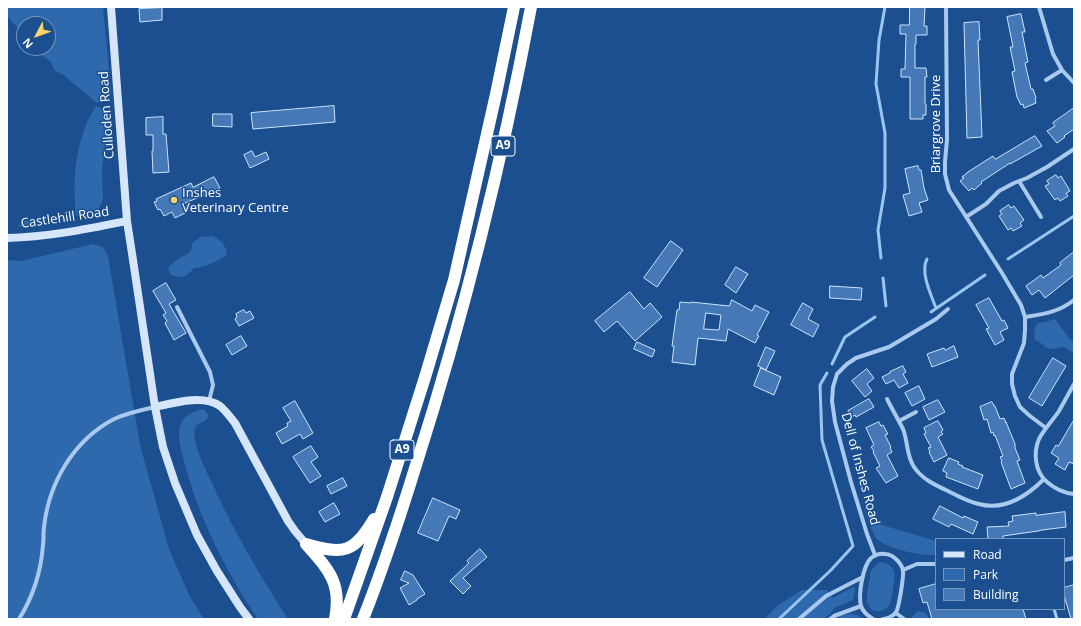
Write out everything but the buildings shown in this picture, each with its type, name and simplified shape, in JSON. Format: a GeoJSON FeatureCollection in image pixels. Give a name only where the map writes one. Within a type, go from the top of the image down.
{"type":"FeatureCollection","features":[{"type":"Feature","properties":{"kind":"highway","name":"A9"},"geometry":{"type":"LineString","coordinates":[[344,619],[387,497],[454,280],[514,7]]}},
{"type":"Feature","properties":{"kind":"highway","name":"A9"},"geometry":{"type":"LineString","coordinates":[[363,619],[402,511],[438,398],[494,186],[518,77],[531,7]]}},
{"type":"Feature","properties":{"kind":"highway","name":"A9"},"geometry":{"type":"LineString","coordinates":[[306,544],[333,551],[351,547],[366,532],[387,497]]}},
{"type":"Feature","properties":{"kind":"highway"},"geometry":{"type":"LineString","coordinates":[[306,544],[330,573],[335,588],[337,601],[335,619]]}},
{"type":"Feature","properties":{"kind":"main road","name":"Culloden Road"},"geometry":{"type":"LineString","coordinates":[[111,7],[127,221],[155,407],[163,447],[175,483],[197,535],[217,571],[249,619]]}},
{"type":"Feature","properties":{"kind":"main road","name":"Castlehill Road"},"geometry":{"type":"LineString","coordinates":[[7,238],[23,238],[64,233],[127,221]]}},
{"type":"Feature","properties":{"kind":"main road"},"geometry":{"type":"LineString","coordinates":[[155,407],[197,400],[209,401],[219,405],[228,413],[235,423],[288,521],[306,544]]}},
{"type":"Feature","properties":{"kind":"street","name":"Briargrove Drive"},"geometry":{"type":"LineString","coordinates":[[946,7],[947,139],[945,174],[949,190],[1002,273],[1021,305],[1026,317]]}},
{"type":"Feature","properties":{"kind":"street"},"geometry":{"type":"LineString","coordinates":[[1039,7],[1054,54],[1062,70],[1074,83]]}},
{"type":"Feature","properties":{"kind":"street"},"geometry":{"type":"LineString","coordinates":[[1046,80],[1062,70]]}},
{"type":"Feature","properties":{"kind":"street"},"geometry":{"type":"LineString","coordinates":[[966,217],[986,204],[999,191],[1047,168],[1074,149]]}},
{"type":"Feature","properties":{"kind":"street"},"geometry":{"type":"LineString","coordinates":[[1019,181],[1041,217]]}},
{"type":"Feature","properties":{"kind":"street"},"geometry":{"type":"LineString","coordinates":[[1046,428],[1020,407],[1012,384],[1012,374],[1024,343],[1026,317],[1054,311],[1074,300]]}},
{"type":"Feature","properties":{"kind":"street"},"geometry":{"type":"LineString","coordinates":[[177,307],[210,372],[213,385],[209,401]]}},
{"type":"Feature","properties":{"kind":"street","name":"Dell of Inshes Road"},"geometry":{"type":"LineString","coordinates":[[875,555],[851,482],[835,422],[832,401],[833,387],[837,374],[847,364],[856,358],[889,346],[936,319],[948,309]]}},
{"type":"Feature","properties":{"kind":"street"},"geometry":{"type":"LineString","coordinates":[[1074,385],[1059,411],[1039,439],[1036,452],[1037,467],[1044,480],[1054,488],[1074,494]]}},
{"type":"Feature","properties":{"kind":"street"},"geometry":{"type":"LineString","coordinates":[[887,399],[903,429],[908,453],[913,466],[932,484],[980,505],[997,505],[1011,502],[1024,496],[1044,480]]}},
{"type":"Feature","properties":{"kind":"street"},"geometry":{"type":"LineString","coordinates":[[19,619],[30,600],[37,580],[41,563],[47,507],[54,486],[63,468],[76,450],[94,432],[115,419],[155,407]]}},
{"type":"Feature","properties":{"kind":"street"},"geometry":{"type":"LineString","coordinates":[[899,422],[916,412]]}},
{"type":"Feature","properties":{"kind":"street"},"geometry":{"type":"LineString","coordinates":[[873,619],[866,615],[861,606],[860,593],[863,577],[870,559],[875,555],[884,553],[891,555],[903,570],[900,602],[896,613],[886,619],[883,619]]}},
{"type":"Feature","properties":{"kind":"street"},"geometry":{"type":"LineString","coordinates":[[903,570],[917,564],[935,564]]}},
{"type":"Feature","properties":{"kind":"street"},"geometry":{"type":"LineString","coordinates":[[799,619],[826,596],[863,577]]}},
{"type":"Feature","properties":{"kind":"street"},"geometry":{"type":"LineString","coordinates":[[830,619],[834,616],[861,606]]}},
{"type":"Feature","properties":{"kind":"street"},"geometry":{"type":"LineString","coordinates":[[896,613],[904,619]]}},
{"type":"Feature","properties":{"kind":"green space"},"geometry":{"type":"Polygon","coordinates":[[[7,7],[103,7],[111,91],[110,98],[97,103],[62,74],[54,70],[51,62],[43,56],[56,56],[56,16],[16,16],[16,26],[7,16],[7,7]]]}},
{"type":"Feature","properties":{"kind":"green space"},"geometry":{"type":"Polygon","coordinates":[[[96,106],[107,111],[109,117],[102,169],[103,200],[98,210],[93,213],[76,216],[75,170],[79,147],[86,125],[96,106]]]}},
{"type":"Feature","properties":{"kind":"green space"},"geometry":{"type":"Polygon","coordinates":[[[39,219],[36,227],[30,225],[23,228],[18,226],[21,221],[39,219]]]}},
{"type":"Feature","properties":{"kind":"green space"},"geometry":{"type":"Polygon","coordinates":[[[213,236],[222,242],[227,251],[226,256],[206,266],[194,268],[184,276],[178,277],[171,275],[168,268],[190,251],[192,243],[201,237],[213,236]]]}},
{"type":"Feature","properties":{"kind":"green space"},"geometry":{"type":"Polygon","coordinates":[[[93,244],[103,247],[108,256],[140,445],[169,549],[189,595],[204,619],[7,619],[7,260],[21,261],[93,244]]]}},
{"type":"Feature","properties":{"kind":"green space"},"geometry":{"type":"Polygon","coordinates":[[[1055,319],[1069,338],[1074,342],[1074,353],[1064,347],[1050,349],[1044,347],[1044,345],[1034,339],[1035,327],[1038,323],[1055,319]]]}},
{"type":"Feature","properties":{"kind":"green space"},"geometry":{"type":"Polygon","coordinates":[[[204,409],[209,416],[205,421],[197,425],[194,432],[200,457],[218,497],[256,568],[288,619],[258,619],[235,583],[215,545],[198,506],[183,456],[179,440],[179,431],[181,422],[186,416],[204,409]]]}},
{"type":"Feature","properties":{"kind":"green space"},"geometry":{"type":"Polygon","coordinates":[[[863,505],[872,522],[935,541],[935,555],[904,551],[887,545],[876,538],[863,505]]]}},
{"type":"Feature","properties":{"kind":"green space"},"geometry":{"type":"Polygon","coordinates":[[[880,562],[888,564],[892,567],[894,571],[894,578],[889,605],[884,610],[878,611],[872,610],[867,600],[871,571],[880,562]]]}},
{"type":"Feature","properties":{"kind":"green space"},"geometry":{"type":"Polygon","coordinates":[[[854,587],[855,589],[853,600],[834,608],[824,619],[765,619],[777,606],[802,590],[827,590],[833,598],[854,587]]]}},
{"type":"Feature","properties":{"kind":"green space"},"geometry":{"type":"Polygon","coordinates":[[[918,611],[926,613],[929,619],[912,619],[918,611]]]}},
{"type":"Feature","properties":{"kind":"green space"},"geometry":{"type":"Polygon","coordinates":[[[844,615],[858,615],[862,619],[836,619],[844,615]]]}},
{"type":"Feature","properties":{"kind":"waterway"},"geometry":{"type":"LineString","coordinates":[[881,258],[878,230],[885,188],[885,133],[876,84],[879,40],[885,7]]}},
{"type":"Feature","properties":{"kind":"waterway"},"geometry":{"type":"LineString","coordinates":[[1008,259],[1074,216]]}},
{"type":"Feature","properties":{"kind":"waterway"},"geometry":{"type":"LineString","coordinates":[[927,259],[925,264],[925,277],[936,308]]}},
{"type":"Feature","properties":{"kind":"waterway"},"geometry":{"type":"LineString","coordinates":[[931,312],[985,275]]}},
{"type":"Feature","properties":{"kind":"waterway"},"geometry":{"type":"LineString","coordinates":[[883,278],[886,306]]}},
{"type":"Feature","properties":{"kind":"waterway"},"geometry":{"type":"LineString","coordinates":[[832,364],[845,337],[875,317]]}},
{"type":"Feature","properties":{"kind":"waterway"},"geometry":{"type":"LineString","coordinates":[[779,619],[831,570],[853,546],[822,440],[820,385],[827,373]]}},
{"type":"Feature","properties":{"kind":"place","name":"Inshes Veterinary Centre"},"geometry":{"type":"Point","coordinates":[174,200]}}]}
